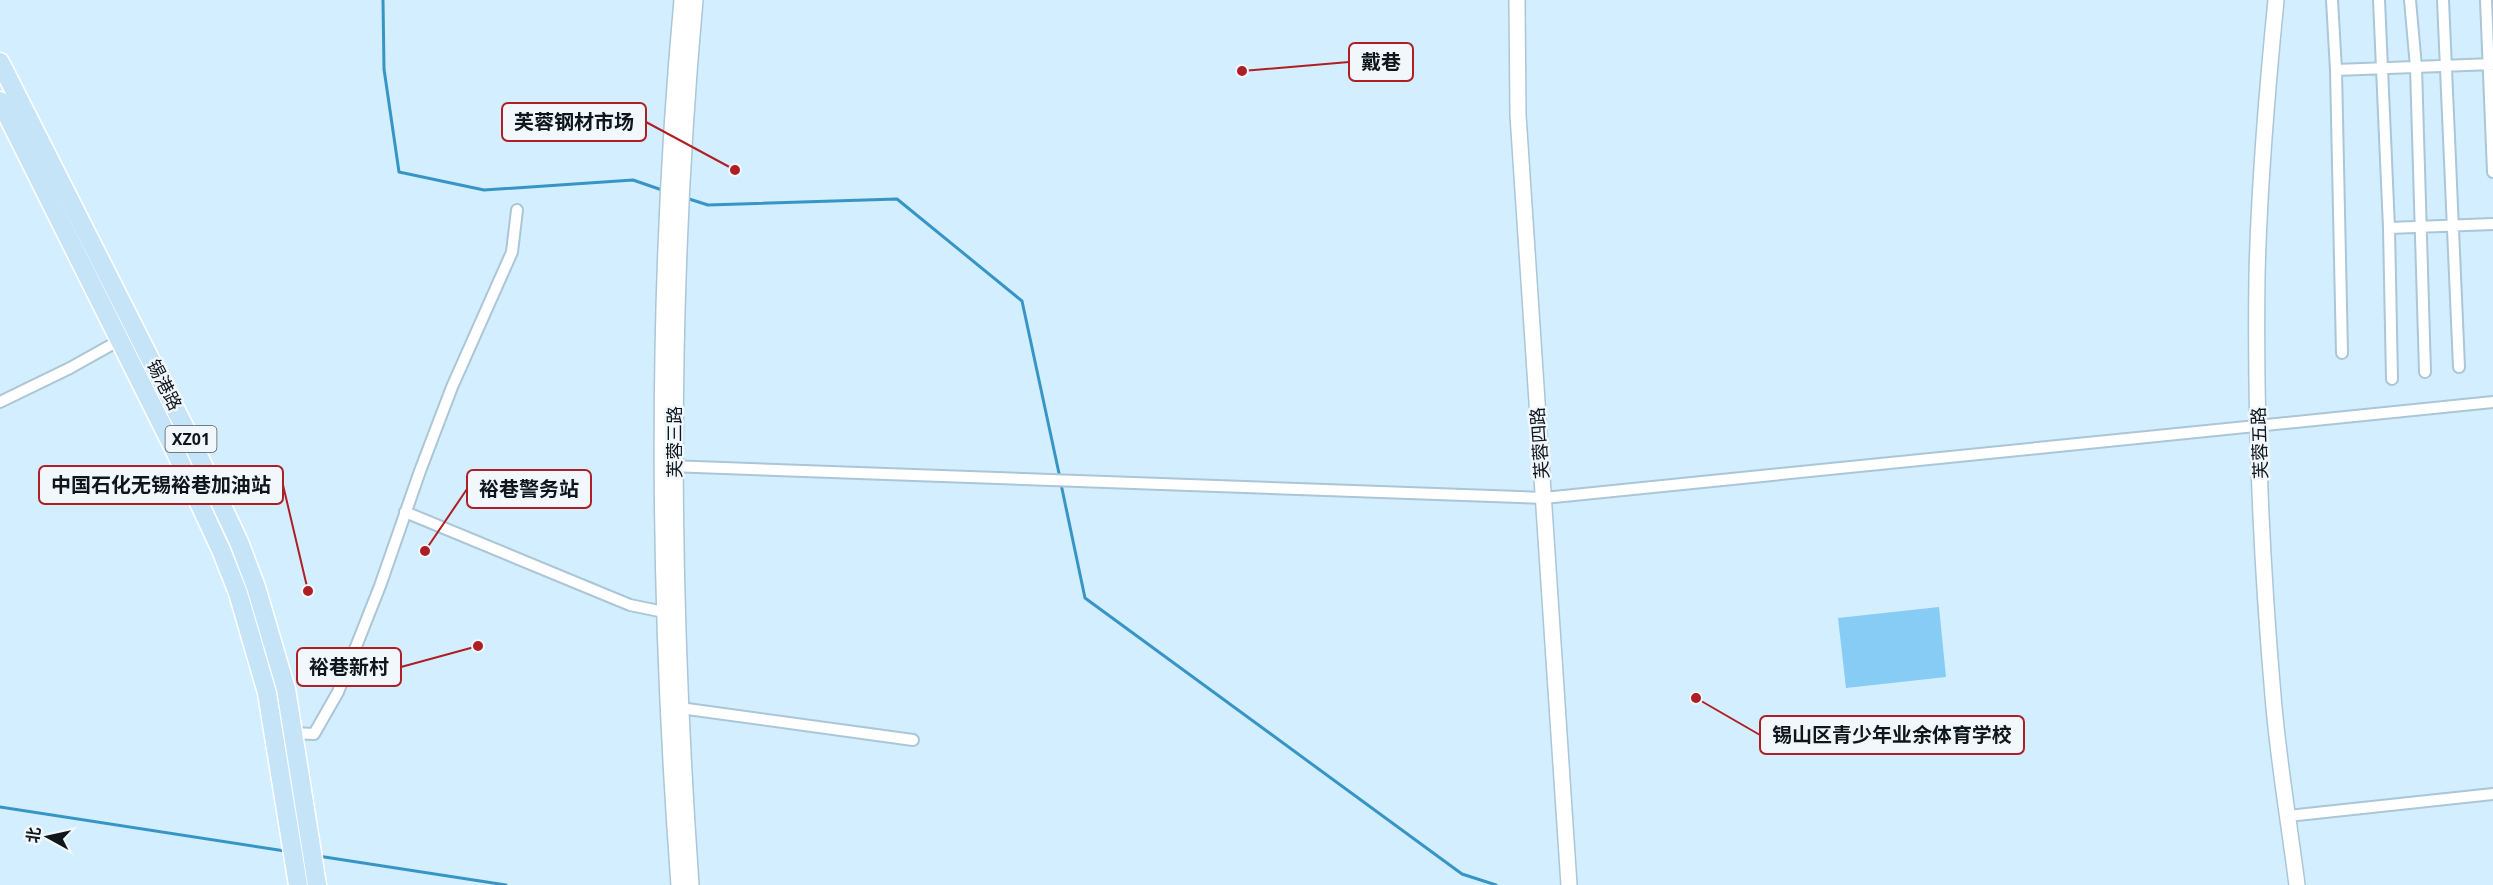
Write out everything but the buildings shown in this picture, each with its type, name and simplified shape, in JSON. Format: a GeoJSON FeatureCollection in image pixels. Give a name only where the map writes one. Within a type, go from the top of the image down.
{"type":"FeatureCollection","features":[{"type":"Feature","properties":{"kind":"main road","name":"锡港路"},"geometry":{"type":"LineString","coordinates":[[0,62],[192,442],[239,542],[272,638],[286,688],[317,885]]}},
{"type":"Feature","properties":{"kind":"main road","name":"锡港路"},"geometry":{"type":"LineString","coordinates":[[0,101],[201,504],[238,593],[267,693],[298,885]]}},
{"type":"Feature","properties":{"kind":"street","name":"芙蓉三路"},"geometry":{"type":"LineString","coordinates":[[682,0],[673,218],[663,314],[680,708],[691,885]]}},
{"type":"Feature","properties":{"kind":"street","name":"芙蓉三路"},"geometry":{"type":"LineString","coordinates":[[674,167],[695,0]]}},
{"type":"Feature","properties":{"kind":"street","name":"芙蓉四路"},"geometry":{"type":"LineString","coordinates":[[1517,0],[1518,115],[1569,885]]}},
{"type":"Feature","properties":{"kind":"street","name":"芙蓉五路"},"geometry":{"type":"LineString","coordinates":[[2276,0],[2267,93],[2257,275],[2259,425],[2273,698],[2297,885]]}},
{"type":"Feature","properties":{"kind":"street"},"geometry":{"type":"LineString","coordinates":[[2332,0],[2336,70],[2342,353]]}},
{"type":"Feature","properties":{"kind":"street"},"geometry":{"type":"LineString","coordinates":[[2379,0],[2389,228],[2392,379]]}},
{"type":"Feature","properties":{"kind":"street"},"geometry":{"type":"LineString","coordinates":[[2410,0],[2416,67],[2426,372]]}},
{"type":"Feature","properties":{"kind":"street"},"geometry":{"type":"LineString","coordinates":[[2444,0],[2459,367]]}},
{"type":"Feature","properties":{"kind":"street"},"geometry":{"type":"LineString","coordinates":[[2486,0],[2491,64],[2493,172]]}},
{"type":"Feature","properties":{"kind":"street"},"geometry":{"type":"LineString","coordinates":[[2336,70],[2491,64]]}},
{"type":"Feature","properties":{"kind":"street"},"geometry":{"type":"LineString","coordinates":[[294,733],[314,734],[338,692],[380,586],[452,387],[512,252],[517,210]]}},
{"type":"Feature","properties":{"kind":"street"},"geometry":{"type":"LineString","coordinates":[[2389,228],[2493,224]]}},
{"type":"Feature","properties":{"kind":"street"},"geometry":{"type":"LineString","coordinates":[[0,402],[70,368],[120,340]]}},
{"type":"Feature","properties":{"kind":"street"},"geometry":{"type":"LineString","coordinates":[[669,466],[1544,498],[2493,402]]}},
{"type":"Feature","properties":{"kind":"street","name":"芙蓉三路"},"geometry":{"type":"LineString","coordinates":[[669,466],[664,612],[669,747],[679,885]]}},
{"type":"Feature","properties":{"kind":"street"},"geometry":{"type":"LineString","coordinates":[[405,512],[630,605],[664,612]]}},
{"type":"Feature","properties":{"kind":"street"},"geometry":{"type":"LineString","coordinates":[[680,708],[913,740]]}},
{"type":"Feature","properties":{"kind":"street"},"geometry":{"type":"LineString","coordinates":[[2288,816],[2493,794]]}},
{"type":"Feature","properties":{"kind":"shaded area"},"geometry":{"type":"Polygon","coordinates":[[[1939,607],[1946,677],[1846,688],[1838,618],[1939,607]]]}},
{"type":"Feature","properties":{"kind":"waterway"},"geometry":{"type":"LineString","coordinates":[[383,0],[384,69],[399,172],[484,190],[633,180],[662,190]]}},
{"type":"Feature","properties":{"kind":"waterway"},"geometry":{"type":"LineString","coordinates":[[686,198],[708,205],[897,199],[1022,301],[1060,478]]}},
{"type":"Feature","properties":{"kind":"waterway"},"geometry":{"type":"LineString","coordinates":[[1061,484],[1085,598],[1462,874],[1496,885]]}},
{"type":"Feature","properties":{"kind":"waterway"},"geometry":{"type":"LineString","coordinates":[[0,807],[285,851]]}},
{"type":"Feature","properties":{"kind":"waterway"},"geometry":{"type":"LineString","coordinates":[[318,856],[506,885]]}},
{"type":"Feature","properties":{"kind":"place","name":"戴巷"},"geometry":{"type":"Point","coordinates":[1242,71]}},
{"type":"Feature","properties":{"kind":"place","name":"芙蓉钢材市场"},"geometry":{"type":"Point","coordinates":[735,170]}},
{"type":"Feature","properties":{"kind":"place","name":"裕巷警务站"},"geometry":{"type":"Point","coordinates":[425,551]}},
{"type":"Feature","properties":{"kind":"place","name":"中国石化无锡裕巷加油站"},"geometry":{"type":"Point","coordinates":[308,591]}},
{"type":"Feature","properties":{"kind":"place","name":"裕巷新村"},"geometry":{"type":"Point","coordinates":[478,646]}},
{"type":"Feature","properties":{"kind":"place","name":"锡山区青少年业余体育学校"},"geometry":{"type":"Point","coordinates":[1696,698]}}]}
